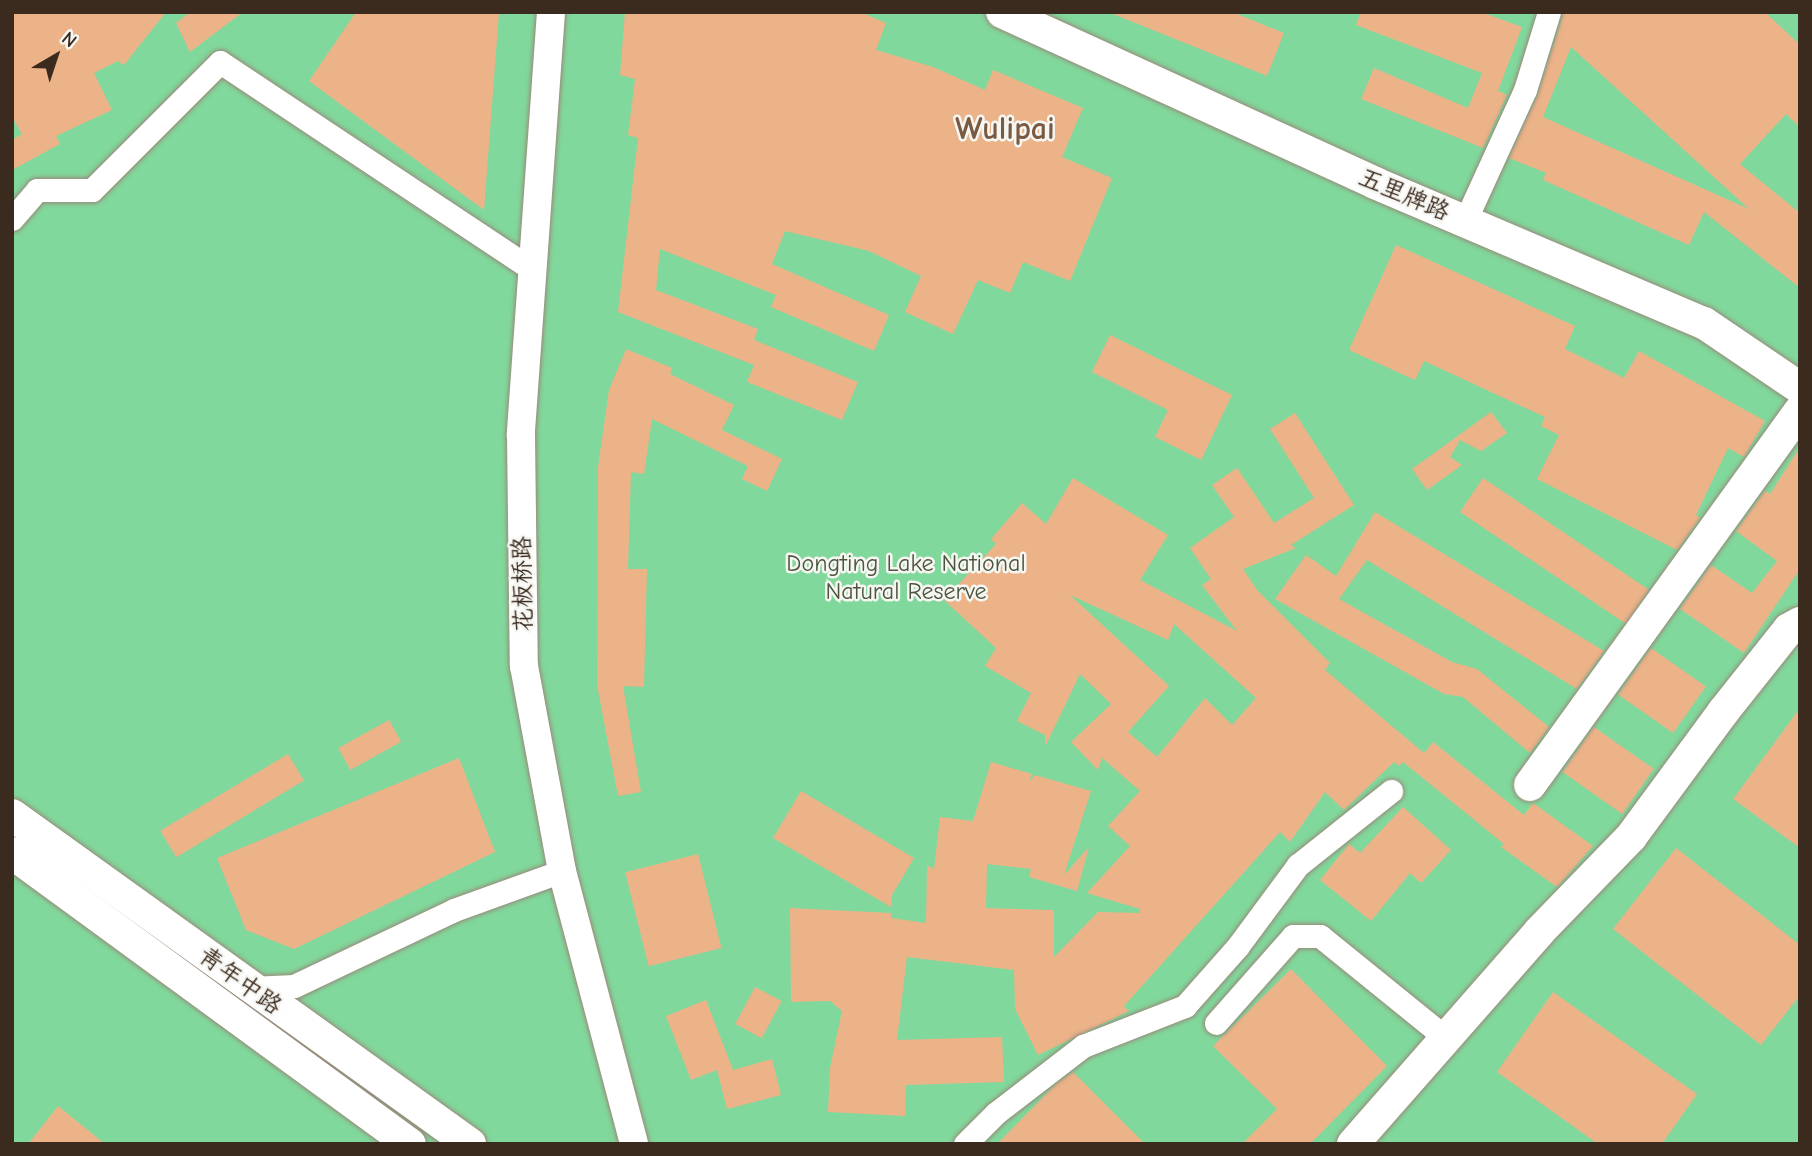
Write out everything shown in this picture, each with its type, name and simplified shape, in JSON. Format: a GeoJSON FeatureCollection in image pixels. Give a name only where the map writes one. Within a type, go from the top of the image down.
{"type":"FeatureCollection","features":[{"type":"Feature","properties":{"kind":"main road","name":"五里牌路"},"geometry":{"type":"LineString","coordinates":[[1002,12],[1469,212],[1714,306],[1800,363]]}},
{"type":"Feature","properties":{"kind":"main road","name":"五里牌路"},"geometry":{"type":"LineString","coordinates":[[1050,12],[1704,323],[1800,388]]}},
{"type":"Feature","properties":{"kind":"main road"},"geometry":{"type":"LineString","coordinates":[[1530,785],[1800,411]]}},
{"type":"Feature","properties":{"kind":"main road"},"geometry":{"type":"LineString","coordinates":[[1353,1144],[1540,931],[1631,837],[1723,712],[1789,629],[1800,623]]}},
{"type":"Feature","properties":{"kind":"main road","name":"青年中路"},"geometry":{"type":"LineString","coordinates":[[12,815],[248,988],[470,1144]]}},
{"type":"Feature","properties":{"kind":"main road","name":"青年中路"},"geometry":{"type":"LineString","coordinates":[[12,853],[410,1144]]}},
{"type":"Feature","properties":{"kind":"street","name":"花板桥路"},"geometry":{"type":"LineString","coordinates":[[551,12],[521,435],[524,666],[562,871],[634,1144]]}},
{"type":"Feature","properties":{"kind":"street"},"geometry":{"type":"LineString","coordinates":[[1469,212],[1525,90],[1549,12]]}},
{"type":"Feature","properties":{"kind":"street"},"geometry":{"type":"LineString","coordinates":[[12,219],[37,190],[92,190],[220,62],[532,269]]}},
{"type":"Feature","properties":{"kind":"street"},"geometry":{"type":"LineString","coordinates":[[965,1144],[996,1112],[1083,1046],[1185,1006],[1238,946],[1298,865],[1391,791]]}},
{"type":"Feature","properties":{"kind":"street"},"geometry":{"type":"LineString","coordinates":[[248,988],[293,986],[454,910],[562,871]]}},
{"type":"Feature","properties":{"kind":"street"},"geometry":{"type":"LineString","coordinates":[[1216,1023],[1293,936],[1320,936],[1447,1039]]}},
{"type":"Feature","properties":{"kind":"green space","name":"Dongting Lake National Natural Reserve"},"geometry":{"type":"Polygon","coordinates":[[[12,12],[1800,12],[1800,1144],[12,1144],[12,12]]]}},
{"type":"Feature","properties":{"kind":"building"},"geometry":{"type":"Polygon","coordinates":[[[12,12],[166,12],[124,65],[118,61],[94,73],[112,110],[56,136],[60,144],[12,170],[12,140],[22,134],[12,117],[12,12]]]}},
{"type":"Feature","properties":{"kind":"building"},"geometry":{"type":"Polygon","coordinates":[[[190,12],[243,12],[190,52],[176,23],[190,12]]]}},
{"type":"Feature","properties":{"kind":"building"},"geometry":{"type":"Polygon","coordinates":[[[356,12],[499,12],[484,210],[309,81],[356,12]]]}},
{"type":"Feature","properties":{"kind":"building"},"geometry":{"type":"Polygon","coordinates":[[[625,12],[860,12],[886,23],[876,50],[933,67],[985,90],[993,70],[1083,108],[1062,157],[1112,178],[1070,281],[1023,262],[1010,293],[978,280],[953,334],[905,312],[921,276],[869,251],[785,231],[772,264],[889,315],[874,351],[771,307],[776,295],[660,249],[656,290],[758,329],[754,340],[858,382],[842,420],[747,382],[754,365],[618,312],[638,138],[628,135],[635,79],[620,75],[625,12]]]}},
{"type":"Feature","properties":{"kind":"building"},"geometry":{"type":"Polygon","coordinates":[[[1108,12],[1232,12],[1284,33],[1267,76],[1108,12]]]}},
{"type":"Feature","properties":{"kind":"building"},"geometry":{"type":"Polygon","coordinates":[[[1361,12],[1481,12],[1522,27],[1498,91],[1507,95],[1483,148],[1361,99],[1374,68],[1468,108],[1482,73],[1356,25],[1361,12]]]}},
{"type":"Feature","properties":{"kind":"building"},"geometry":{"type":"Polygon","coordinates":[[[1564,12],[1765,12],[1800,45],[1800,127],[1786,114],[1740,164],[1800,213],[1800,288],[1704,212],[1689,245],[1543,180],[1546,173],[1509,158],[1538,94],[1564,12]],[[1571,47],[1543,117],[1749,209],[1571,47]]]}},
{"type":"Feature","properties":{"kind":"building"},"geometry":{"type":"Polygon","coordinates":[[[1396,245],[1575,326],[1565,349],[1624,378],[1639,351],[1765,421],[1744,457],[1728,448],[1696,515],[1700,518],[1677,550],[1537,479],[1559,435],[1541,426],[1545,417],[1424,361],[1415,380],[1349,350],[1396,245]]]}},
{"type":"Feature","properties":{"kind":"building"},"geometry":{"type":"Polygon","coordinates":[[[1110,335],[1232,395],[1201,460],[1155,437],[1168,410],[1092,372],[1110,335]]]}},
{"type":"Feature","properties":{"kind":"building"},"geometry":{"type":"Polygon","coordinates":[[[626,349],[672,368],[670,374],[734,405],[722,430],[782,459],[767,491],[742,479],[748,466],[652,419],[644,474],[631,472],[628,569],[647,569],[644,687],[623,686],[641,792],[618,796],[597,685],[598,467],[609,390],[626,349]]]}},
{"type":"Feature","properties":{"kind":"building"},"geometry":{"type":"Polygon","coordinates":[[[1491,412],[1507,433],[1481,451],[1460,440],[1450,457],[1462,465],[1427,490],[1412,469],[1491,412]]]}},
{"type":"Feature","properties":{"kind":"building"},"geometry":{"type":"Polygon","coordinates":[[[1295,413],[1354,505],[1291,545],[1296,548],[1243,569],[1257,590],[1330,663],[1325,670],[1424,753],[1433,742],[1524,815],[1533,803],[1593,846],[1557,887],[1501,847],[1504,844],[1403,762],[1399,766],[1394,762],[1344,810],[1325,792],[1290,842],[1280,832],[1124,1006],[1129,1011],[1038,1055],[1015,1009],[1014,970],[907,957],[897,1040],[1002,1037],[1004,1082],[906,1085],[905,1116],[828,1112],[830,1068],[842,1011],[830,1001],[791,1002],[790,908],[891,913],[891,918],[926,923],[927,865],[934,869],[940,817],[973,821],[991,762],[1032,774],[1029,782],[1035,775],[1091,791],[1064,875],[1089,847],[1077,891],[1029,877],[1031,869],[987,864],[986,908],[1054,910],[1054,957],[1098,912],[1140,913],[1140,909],[1087,893],[1130,846],[1108,826],[1140,791],[1102,758],[1098,770],[1071,742],[1111,704],[1080,674],[1045,747],[1045,735],[1017,721],[1031,693],[985,666],[996,648],[944,600],[996,544],[991,539],[1022,503],[1046,524],[1073,478],[1168,535],[1140,580],[1237,631],[1202,585],[1211,579],[1190,548],[1234,517],[1212,485],[1237,468],[1274,523],[1314,498],[1270,429],[1295,413]],[[1070,595],[1169,686],[1128,732],[1157,757],[1205,698],[1232,725],[1256,698],[1174,624],[1168,640],[1070,595]]]}},
{"type":"Feature","properties":{"kind":"building"},"geometry":{"type":"Polygon","coordinates":[[[1800,447],[1800,569],[1744,653],[1680,609],[1711,565],[1752,593],[1777,561],[1736,531],[1765,491],[1770,494],[1800,447]]]}},
{"type":"Feature","properties":{"kind":"building"},"geometry":{"type":"Polygon","coordinates":[[[1483,478],[1649,590],[1626,624],[1460,512],[1483,478]]]}},
{"type":"Feature","properties":{"kind":"building"},"geometry":{"type":"Polygon","coordinates":[[[1375,512],[1604,651],[1577,689],[1367,560],[1339,599],[1452,662],[1477,669],[1549,727],[1530,753],[1463,697],[1444,694],[1275,599],[1306,555],[1336,576],[1375,512]]]}},
{"type":"Feature","properties":{"kind":"building"},"geometry":{"type":"Polygon","coordinates":[[[1651,648],[1706,686],[1673,733],[1618,695],[1651,648]]]}},
{"type":"Feature","properties":{"kind":"building"},"geometry":{"type":"Polygon","coordinates":[[[1800,708],[1800,848],[1733,799],[1800,708]]]}},
{"type":"Feature","properties":{"kind":"building"},"geometry":{"type":"Polygon","coordinates":[[[389,720],[401,742],[350,770],[338,748],[389,720]]]}},
{"type":"Feature","properties":{"kind":"building"},"geometry":{"type":"Polygon","coordinates":[[[1594,727],[1654,769],[1622,814],[1562,772],[1594,727]]]}},
{"type":"Feature","properties":{"kind":"building"},"geometry":{"type":"Polygon","coordinates":[[[288,754],[304,781],[176,857],[160,831],[288,754]]]}},
{"type":"Feature","properties":{"kind":"building"},"geometry":{"type":"Polygon","coordinates":[[[459,758],[495,852],[294,949],[246,930],[217,858],[459,758]]]}},
{"type":"Feature","properties":{"kind":"building"},"geometry":{"type":"Polygon","coordinates":[[[801,791],[914,858],[892,895],[891,907],[773,838],[801,791]]]}},
{"type":"Feature","properties":{"kind":"building"},"geometry":{"type":"Polygon","coordinates":[[[1403,807],[1451,850],[1421,883],[1410,873],[1371,921],[1320,880],[1349,844],[1360,853],[1403,807]]]}},
{"type":"Feature","properties":{"kind":"building"},"geometry":{"type":"Polygon","coordinates":[[[1676,848],[1800,945],[1800,995],[1761,1045],[1613,929],[1676,848]]]}},
{"type":"Feature","properties":{"kind":"building"},"geometry":{"type":"Polygon","coordinates":[[[698,854],[721,948],[649,966],[625,872],[698,854]]]}},
{"type":"Feature","properties":{"kind":"building"},"geometry":{"type":"Polygon","coordinates":[[[1291,969],[1387,1066],[1310,1144],[1242,1144],[1277,1109],[1213,1046],[1291,969]]]}},
{"type":"Feature","properties":{"kind":"building"},"geometry":{"type":"Polygon","coordinates":[[[755,987],[781,1001],[762,1038],[735,1024],[755,987]]]}},
{"type":"Feature","properties":{"kind":"building"},"geometry":{"type":"Polygon","coordinates":[[[1553,992],[1697,1094],[1662,1144],[1598,1144],[1497,1072],[1553,992]]]}},
{"type":"Feature","properties":{"kind":"building"},"geometry":{"type":"Polygon","coordinates":[[[706,1000],[733,1070],[772,1059],[781,1095],[727,1109],[717,1070],[691,1080],[666,1016],[706,1000]]]}},
{"type":"Feature","properties":{"kind":"building"},"geometry":{"type":"Polygon","coordinates":[[[1073,1072],[1145,1144],[997,1144],[1057,1083],[1073,1072]]]}},
{"type":"Feature","properties":{"kind":"building"},"geometry":{"type":"Polygon","coordinates":[[[58,1106],[105,1144],[28,1144],[58,1106]]]}},
{"type":"Feature","properties":{"kind":"district","name":"Wulipai"},"geometry":{"type":"Point","coordinates":[1005,129]}}]}
